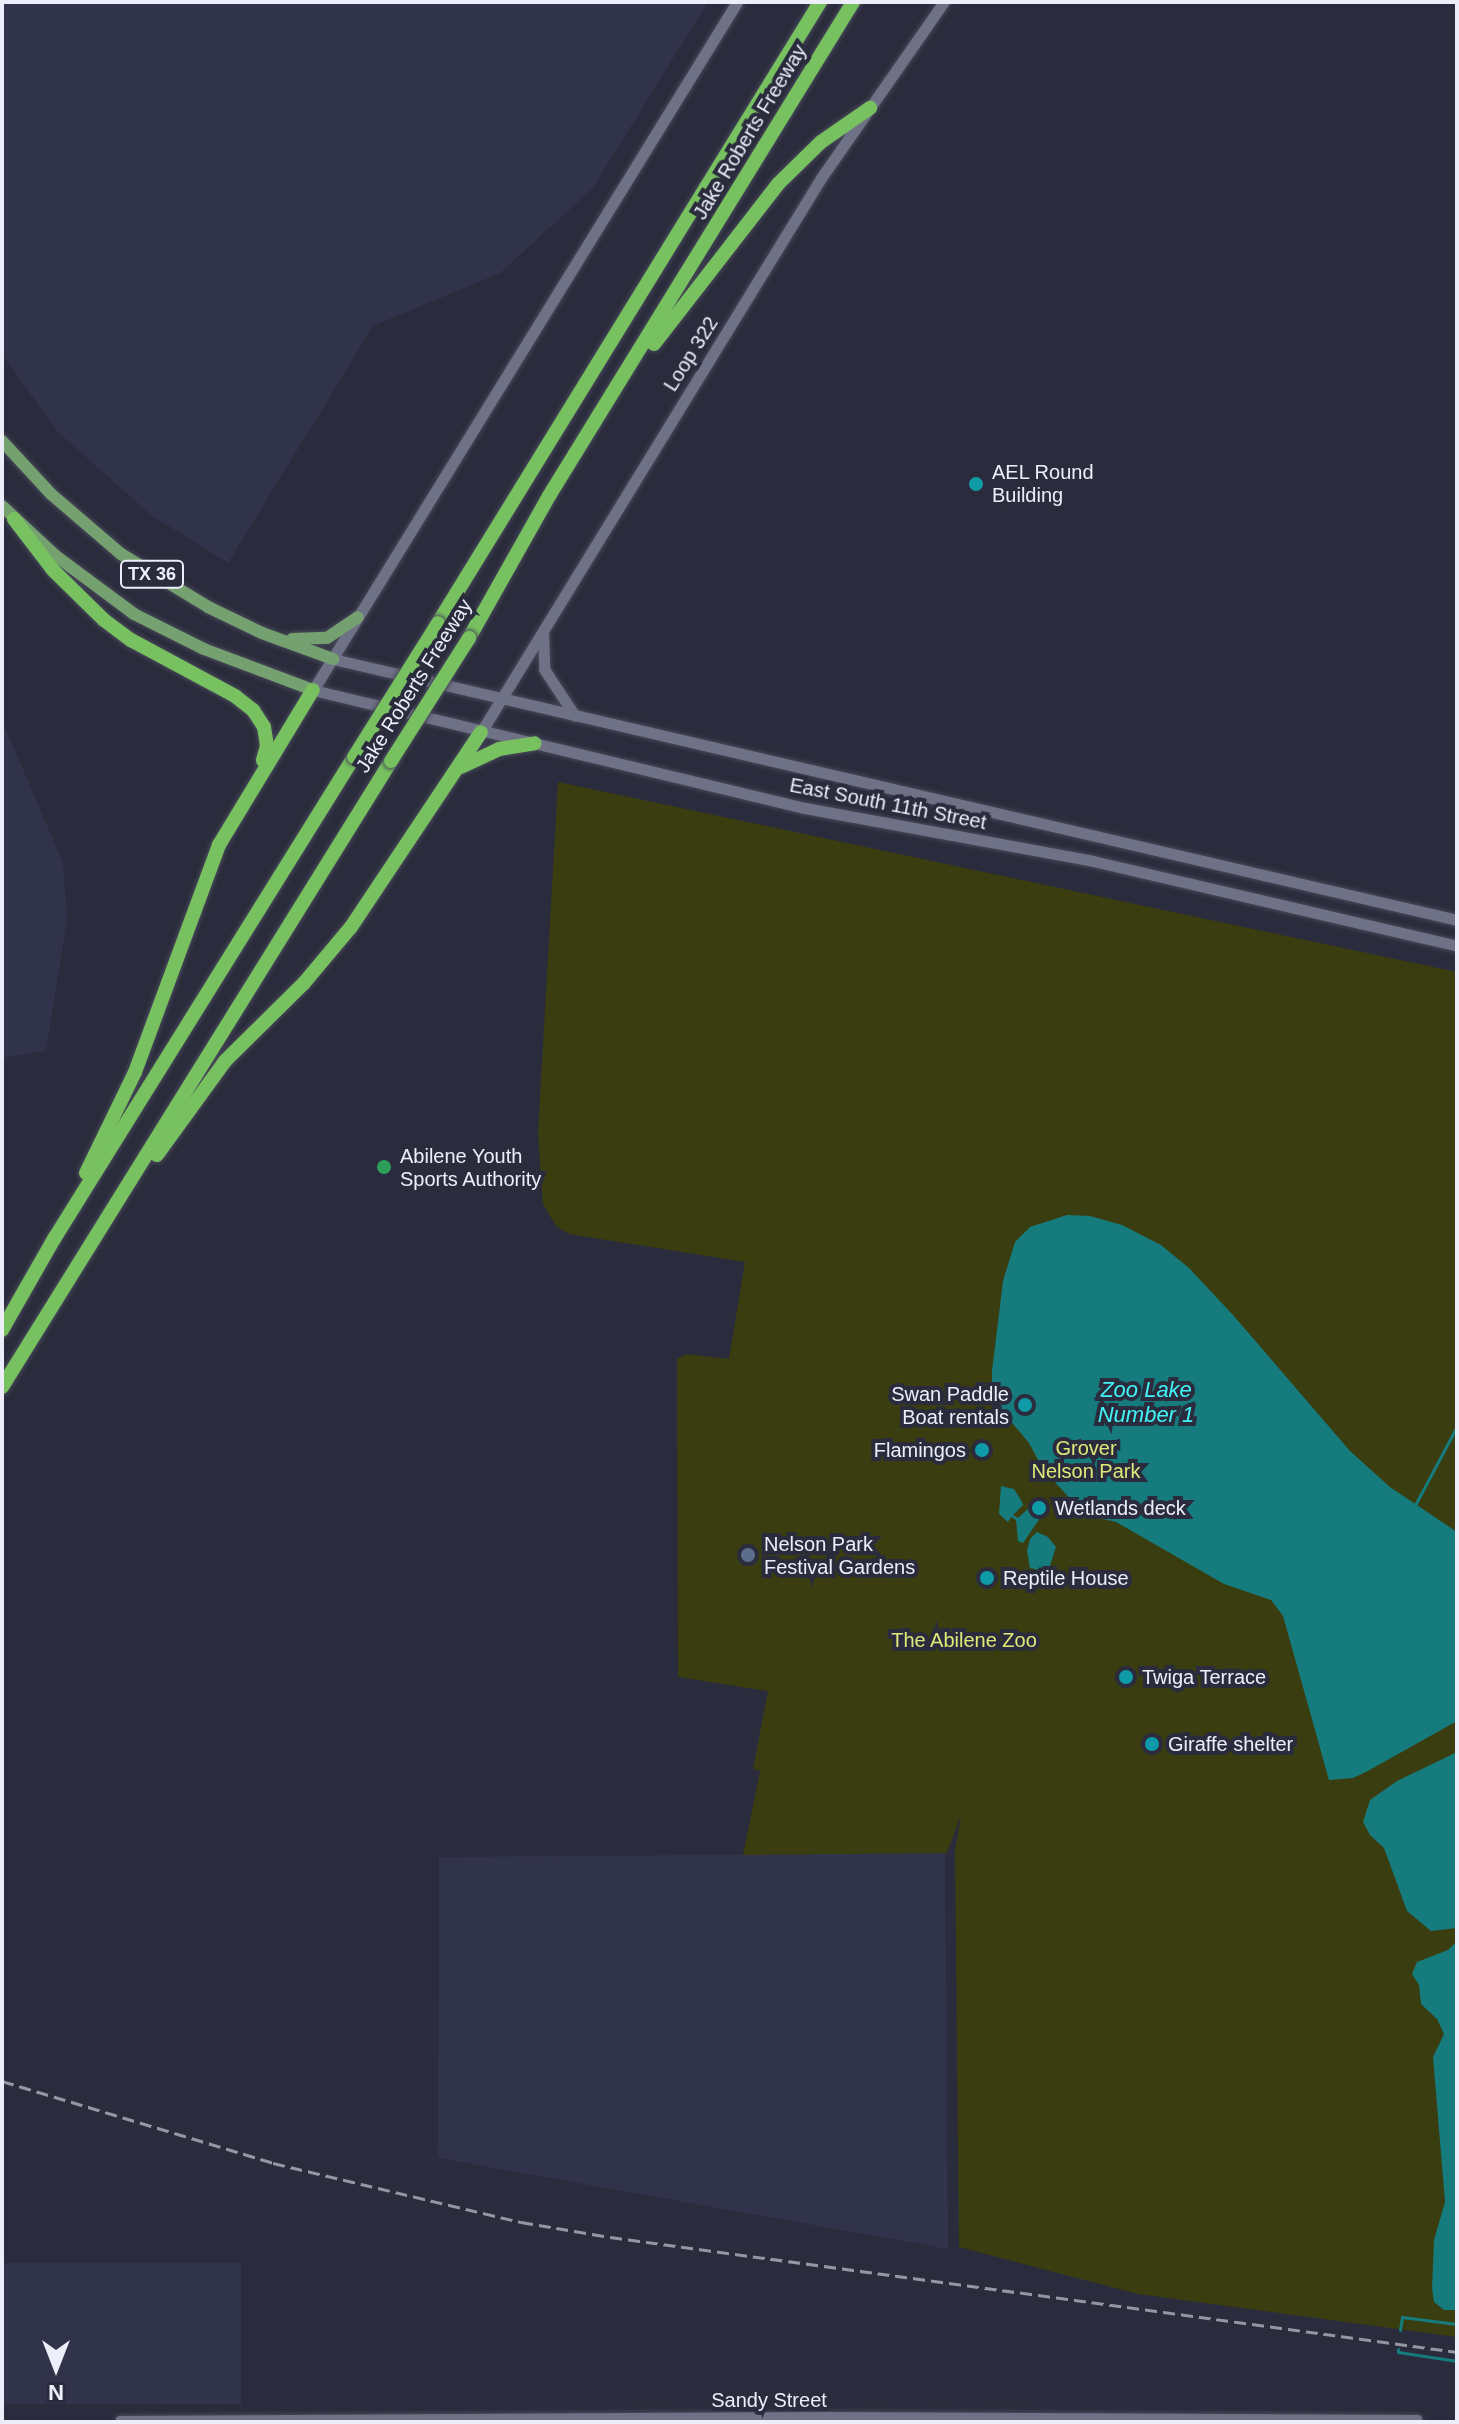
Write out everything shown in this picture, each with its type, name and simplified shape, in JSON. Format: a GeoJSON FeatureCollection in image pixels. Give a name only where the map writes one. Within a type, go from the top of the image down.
{"type":"FeatureCollection","features":[{"type":"Feature","properties":{"kind":"highway","name":"Jake Roberts Freeway"},"geometry":{"type":"LineString","coordinates":[[2,1330],[47,1251],[820,2]]}},
{"type":"Feature","properties":{"kind":"highway","name":"Jake Roberts Freeway"},"geometry":{"type":"LineString","coordinates":[[2,1387],[469,638],[549,496],[853,2]]}},
{"type":"Feature","properties":{"kind":"highway"},"geometry":{"type":"LineString","coordinates":[[612,398],[778,184],[821,142],[870,108]]}},
{"type":"Feature","properties":{"kind":"highway"},"geometry":{"type":"LineString","coordinates":[[14,519],[53,570],[104,620],[155,655],[235,696],[253,710],[264,727],[267,746],[259,775]]}},
{"type":"Feature","properties":{"kind":"highway"},"geometry":{"type":"LineString","coordinates":[[47,1251],[135,1072],[219,845],[313,690]]}},
{"type":"Feature","properties":{"kind":"highway"},"geometry":{"type":"LineString","coordinates":[[90,1246],[225,1061],[304,983],[351,927],[481,732]]}},
{"type":"Feature","properties":{"kind":"highway"},"geometry":{"type":"LineString","coordinates":[[458,769],[499,749],[535,743]]}},
{"type":"Feature","properties":{"kind":"main road"},"geometry":{"type":"LineString","coordinates":[[313,690],[737,2]]}},
{"type":"Feature","properties":{"kind":"main road","name":"Loop 322"},"geometry":{"type":"LineString","coordinates":[[481,732],[821,178],[944,2]]}},
{"type":"Feature","properties":{"kind":"main road","name":"TX 36"},"geometry":{"type":"LineString","coordinates":[[2,441],[51,494],[121,554],[208,607],[275,638],[333,659]]}},
{"type":"Feature","properties":{"kind":"main road","name":"TX 36"},"geometry":{"type":"LineString","coordinates":[[2,506],[56,556],[134,614],[204,649],[313,690]]}},
{"type":"Feature","properties":{"kind":"main road"},"geometry":{"type":"LineString","coordinates":[[275,638],[327,638],[358,617]]}},
{"type":"Feature","properties":{"kind":"main road"},"geometry":{"type":"LineString","coordinates":[[543,628],[544,669],[575,716]]}},
{"type":"Feature","properties":{"kind":"main road","name":"East South 11th Street"},"geometry":{"type":"LineString","coordinates":[[333,659],[1457,920]]}},
{"type":"Feature","properties":{"kind":"main road","name":"East South 11th Street"},"geometry":{"type":"LineString","coordinates":[[313,690],[805,808],[1093,861],[1457,946]]}},
{"type":"Feature","properties":{"kind":"street","name":"Sandy Street"},"geometry":{"type":"LineString","coordinates":[[120,2420],[1418,2419]]}},
{"type":"Feature","properties":{"kind":"shaded area"},"geometry":{"type":"Polygon","coordinates":[[[2,2],[708,2],[592,189],[500,273],[373,326],[228,563],[151,515],[57,431],[2,354],[2,2]]]}},
{"type":"Feature","properties":{"kind":"shaded area"},"geometry":{"type":"Polygon","coordinates":[[[2,720],[63,863],[67,919],[46,1051],[2,1058],[2,720]]]}},
{"type":"Feature","properties":{"kind":"shaded area"},"geometry":{"type":"Polygon","coordinates":[[[945,1853],[948,2249],[438,2158],[439,1857],[945,1853]]]}},
{"type":"Feature","properties":{"kind":"shaded area"},"geometry":{"type":"Polygon","coordinates":[[[2,2263],[241,2263],[241,2404],[2,2404],[2,2263]]]}},
{"type":"Feature","properties":{"kind":"green space","name":"Grover Nelson Park"},"geometry":{"type":"Polygon","coordinates":[[[558,782],[1457,972],[1457,2337],[1138,2294],[959,2247],[955,1851],[961,1815],[947,1853],[743,1855],[760,1771],[753,1769],[768,1691],[678,1677],[677,1359],[687,1354],[729,1359],[745,1262],[569,1234],[556,1226],[543,1204],[538,1132],[558,782]]]}},
{"type":"Feature","properties":{"kind":"water","name":"Zoo Lake Number 1"},"geometry":{"type":"Polygon","coordinates":[[[1067,1215],[1090,1216],[1122,1225],[1161,1245],[1189,1268],[1233,1315],[1350,1451],[1390,1487],[1457,1532],[1457,1721],[1353,1778],[1329,1780],[1283,1616],[1271,1600],[1224,1584],[1116,1522],[1085,1515],[1043,1469],[1029,1443],[992,1399],[992,1371],[1003,1281],[1015,1242],[1030,1227],[1067,1215]]]}},
{"type":"Feature","properties":{"kind":"water"},"geometry":{"type":"Polygon","coordinates":[[[1001,1486],[1014,1489],[1021,1500],[1023,1505],[1013,1515],[1018,1518],[1030,1507],[1040,1518],[1023,1543],[1018,1541],[1016,1520],[1011,1517],[1008,1522],[999,1514],[1001,1486]]]}},
{"type":"Feature","properties":{"kind":"water"},"geometry":{"type":"Polygon","coordinates":[[[1037,1532],[1048,1537],[1056,1547],[1048,1572],[1030,1568],[1027,1551],[1030,1539],[1037,1532]]]}},
{"type":"Feature","properties":{"kind":"water"},"geometry":{"type":"Polygon","coordinates":[[[1457,1752],[1457,1928],[1431,1931],[1407,1911],[1384,1848],[1370,1835],[1363,1822],[1370,1800],[1397,1781],[1457,1752]]]}},
{"type":"Feature","properties":{"kind":"water"},"geometry":{"type":"Polygon","coordinates":[[[1457,1941],[1457,2310],[1444,2310],[1434,2302],[1432,2288],[1434,2240],[1445,2202],[1433,2057],[1444,2034],[1437,2019],[1421,2004],[1419,1985],[1412,1974],[1417,1962],[1448,1950],[1457,1941]]]}},
{"type":"Feature","properties":{"kind":"waterway"},"geometry":{"type":"LineString","coordinates":[[1414,1507],[1457,1426]]}},
{"type":"Feature","properties":{"kind":"waterway"},"geometry":{"type":"LineString","coordinates":[[1400,2330],[1402,2317],[1457,2324]]}},
{"type":"Feature","properties":{"kind":"waterway"},"geometry":{"type":"LineString","coordinates":[[1398,2349],[1398,2352],[1457,2361]]}},
{"type":"Feature","properties":{"kind":"railway"},"geometry":{"type":"LineString","coordinates":[[2,2081],[273,2163],[521,2222],[610,2237],[1457,2352]]}},
{"type":"Feature","properties":{"kind":"place","name":"AEL Round Building"},"geometry":{"type":"Point","coordinates":[976,484]}},
{"type":"Feature","properties":{"kind":"place","name":"Abilene Youth Sports Authority"},"geometry":{"type":"Point","coordinates":[384,1167]}},
{"type":"Feature","properties":{"kind":"place","name":"Swan Paddle Boat rentals"},"geometry":{"type":"Point","coordinates":[1025,1405]}},
{"type":"Feature","properties":{"kind":"place","name":"Flamingos"},"geometry":{"type":"Point","coordinates":[982,1450]}},
{"type":"Feature","properties":{"kind":"place","name":"Wetlands deck"},"geometry":{"type":"Point","coordinates":[1039,1508]}},
{"type":"Feature","properties":{"kind":"place","name":"Nelson Park Festival Gardens"},"geometry":{"type":"Point","coordinates":[748,1555]}},
{"type":"Feature","properties":{"kind":"place","name":"Reptile House"},"geometry":{"type":"Point","coordinates":[987,1578]}},
{"type":"Feature","properties":{"kind":"place","name":"Twiga Terrace"},"geometry":{"type":"Point","coordinates":[1126,1677]}},
{"type":"Feature","properties":{"kind":"place","name":"Giraffe shelter"},"geometry":{"type":"Point","coordinates":[1152,1744]}},
{"type":"Feature","properties":{"kind":"park label","name":"The Abilene Zoo"},"geometry":{"type":"Point","coordinates":[964,1640]}}]}
